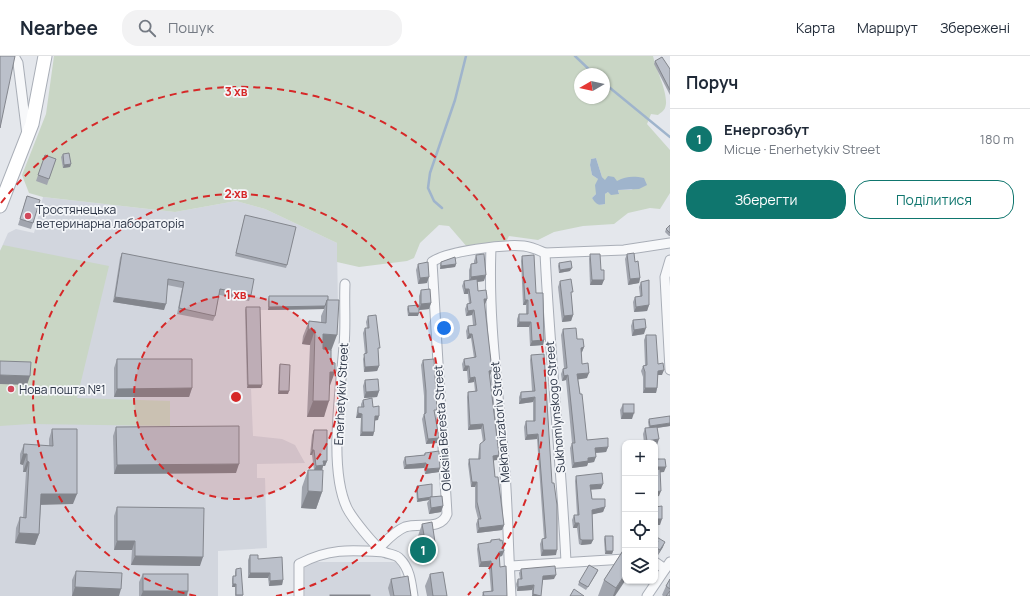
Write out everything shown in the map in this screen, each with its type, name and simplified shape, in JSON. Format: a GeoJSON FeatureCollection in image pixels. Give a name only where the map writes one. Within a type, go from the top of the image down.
{"type":"FeatureCollection","features":[{"type":"Feature","properties":{"kind":"main road"},"geometry":{"type":"LineString","coordinates":[[0,206],[27,139],[37,102],[45,56]]}},
{"type":"Feature","properties":{"kind":"street"},"geometry":{"type":"LineString","coordinates":[[14,56],[18,63],[27,139]]}},
{"type":"Feature","properties":{"kind":"street"},"geometry":{"type":"LineString","coordinates":[[491,248],[523,246],[545,253],[624,250],[670,243]]}},
{"type":"Feature","properties":{"kind":"street","name":"Oleksiia Beresta Street"},"geometry":{"type":"LineString","coordinates":[[382,550],[390,538],[405,527],[439,523],[445,519],[447,514],[432,262],[446,255],[491,248]]}},
{"type":"Feature","properties":{"kind":"street","name":"Mekhanizatoriv Street"},"geometry":{"type":"LineString","coordinates":[[491,248],[491,305],[495,370],[508,511],[512,596]]}},
{"type":"Feature","properties":{"kind":"street","name":"Sukhomlynskogo Street"},"geometry":{"type":"LineString","coordinates":[[545,253],[549,338],[555,390],[566,562]]}},
{"type":"Feature","properties":{"kind":"street"},"geometry":{"type":"LineString","coordinates":[[670,260],[665,277],[670,370]]}},
{"type":"Feature","properties":{"kind":"street","name":"Enerhetykiv Street"},"geometry":{"type":"LineString","coordinates":[[345,284],[344,345],[338,423],[340,482],[347,506],[357,524],[382,550],[399,558],[404,564],[409,574],[413,596]]}},
{"type":"Feature","properties":{"kind":"street"},"geometry":{"type":"LineString","coordinates":[[299,596],[299,564],[326,552],[345,549],[382,550]]}},
{"type":"Feature","properties":{"kind":"street"},"geometry":{"type":"LineString","coordinates":[[511,566],[622,559]]}},
{"type":"Feature","properties":{"kind":"street"},"geometry":{"type":"LineString","coordinates":[[646,596],[668,565],[658,563]]}},
{"type":"Feature","properties":{"kind":"shaded area"},"geometry":{"type":"Polygon","coordinates":[[[43,197],[175,212],[236,201],[265,209],[337,243],[338,309],[259,310],[261,388],[251,389],[253,436],[282,439],[295,445],[305,463],[257,464],[257,478],[265,478],[267,548],[218,551],[218,596],[0,596],[0,251],[8,233],[16,229],[34,233],[43,197]]]}},
{"type":"Feature","properties":{"kind":"shaded area"},"geometry":{"type":"Polygon","coordinates":[[[305,562],[395,562],[400,568],[402,585],[407,596],[305,596],[305,562]]]}},
{"type":"Feature","properties":{"kind":"green space"},"geometry":{"type":"Polygon","coordinates":[[[54,56],[653,56],[666,97],[666,103],[663,111],[658,115],[651,114],[647,124],[670,150],[670,193],[660,209],[650,208],[628,213],[614,224],[583,226],[554,232],[538,240],[509,236],[506,242],[468,248],[449,226],[439,225],[420,243],[414,258],[407,261],[359,267],[337,262],[337,243],[265,209],[236,201],[175,212],[43,197],[29,193],[22,175],[46,114],[54,56]],[[596,158],[591,159],[590,165],[592,175],[598,179],[596,194],[592,198],[600,205],[605,204],[605,194],[608,192],[619,193],[618,190],[633,190],[617,181],[605,181],[602,177],[596,158]]]}},
{"type":"Feature","properties":{"kind":"green space"},"geometry":{"type":"Polygon","coordinates":[[[3,245],[109,266],[77,398],[170,401],[170,426],[30,424],[0,426],[0,251],[3,245]]]}},
{"type":"Feature","properties":{"kind":"water"},"geometry":{"type":"Polygon","coordinates":[[[596,158],[602,177],[605,180],[608,176],[614,177],[617,181],[627,177],[637,177],[644,178],[647,185],[639,189],[618,190],[619,194],[611,195],[608,192],[605,194],[605,204],[597,204],[592,198],[596,194],[595,185],[598,179],[592,175],[590,165],[591,159],[596,158]]]}},
{"type":"Feature","properties":{"kind":"building"},"geometry":{"type":"Polygon","coordinates":[[[0,56],[15,56],[0,128],[0,56]]]}},
{"type":"Feature","properties":{"kind":"building"},"geometry":{"type":"Polygon","coordinates":[[[662,57],[670,69],[670,90],[655,61],[662,57]]]}},
{"type":"Feature","properties":{"kind":"building"},"geometry":{"type":"Polygon","coordinates":[[[69,153],[71,164],[64,165],[63,154],[69,153]]]}},
{"type":"Feature","properties":{"kind":"building"},"geometry":{"type":"Polygon","coordinates":[[[45,155],[56,159],[49,179],[38,175],[45,155]]]}},
{"type":"Feature","properties":{"kind":"building","name":"Тростянецька ветеринарна лабораторія"},"geometry":{"type":"Polygon","coordinates":[[[27,196],[40,200],[33,223],[20,219],[27,196]]]}},
{"type":"Feature","properties":{"kind":"building"},"geometry":{"type":"Polygon","coordinates":[[[245,215],[296,227],[287,265],[236,253],[245,215]]]}},
{"type":"Feature","properties":{"kind":"building"},"geometry":{"type":"Polygon","coordinates":[[[670,225],[670,233],[666,229],[670,225]]]}},
{"type":"Feature","properties":{"kind":"building"},"geometry":{"type":"Polygon","coordinates":[[[122,253],[254,279],[251,295],[220,289],[215,316],[179,308],[184,282],[168,279],[166,304],[115,297],[122,253]]]}},
{"type":"Feature","properties":{"kind":"building"},"geometry":{"type":"Polygon","coordinates":[[[634,253],[635,262],[638,261],[640,278],[630,279],[627,254],[634,253]]]}},
{"type":"Feature","properties":{"kind":"building"},"geometry":{"type":"Polygon","coordinates":[[[484,254],[486,275],[471,277],[471,264],[477,263],[476,255],[484,254]]]}},
{"type":"Feature","properties":{"kind":"building"},"geometry":{"type":"Polygon","coordinates":[[[590,254],[600,254],[601,270],[604,270],[604,280],[592,280],[590,254]]]}},
{"type":"Feature","properties":{"kind":"building"},"geometry":{"type":"Polygon","coordinates":[[[534,255],[536,293],[543,293],[544,340],[532,341],[531,322],[519,322],[519,314],[528,314],[528,300],[525,300],[522,256],[534,255]]]}},
{"type":"Feature","properties":{"kind":"building"},"geometry":{"type":"Polygon","coordinates":[[[455,257],[456,264],[441,266],[441,262],[455,257]]]}},
{"type":"Feature","properties":{"kind":"building"},"geometry":{"type":"Polygon","coordinates":[[[571,261],[572,268],[560,270],[559,263],[571,261]]]}},
{"type":"Feature","properties":{"kind":"building"},"geometry":{"type":"Polygon","coordinates":[[[428,262],[429,277],[420,278],[418,264],[428,262]]]}},
{"type":"Feature","properties":{"kind":"building"},"geometry":{"type":"Polygon","coordinates":[[[477,279],[478,291],[486,290],[487,297],[487,299],[484,299],[492,370],[489,371],[499,455],[493,456],[495,477],[498,477],[504,525],[479,528],[478,519],[481,519],[477,502],[477,482],[472,482],[469,459],[480,459],[480,444],[485,440],[483,424],[470,425],[468,392],[477,391],[475,377],[470,378],[469,366],[465,366],[464,359],[476,357],[472,334],[469,334],[468,326],[476,325],[474,310],[468,311],[467,304],[471,303],[469,289],[465,289],[464,281],[477,279]]]}},
{"type":"Feature","properties":{"kind":"building"},"geometry":{"type":"Polygon","coordinates":[[[571,279],[573,292],[571,292],[573,315],[564,316],[560,281],[571,279]]]}},
{"type":"Feature","properties":{"kind":"building"},"geometry":{"type":"Polygon","coordinates":[[[649,280],[649,305],[636,307],[635,297],[642,296],[641,282],[649,280]]]}},
{"type":"Feature","properties":{"kind":"building"},"geometry":{"type":"Polygon","coordinates":[[[430,289],[431,303],[421,304],[421,290],[430,289]]]}},
{"type":"Feature","properties":{"kind":"building"},"geometry":{"type":"Polygon","coordinates":[[[269,296],[328,296],[328,300],[325,306],[269,307],[269,296]]]}},
{"type":"Feature","properties":{"kind":"building"},"geometry":{"type":"Polygon","coordinates":[[[327,300],[339,300],[337,335],[323,334],[323,349],[331,350],[331,362],[335,363],[335,372],[330,372],[329,401],[313,401],[315,330],[308,329],[309,321],[326,323],[327,300]]]}},
{"type":"Feature","properties":{"kind":"building"},"geometry":{"type":"Polygon","coordinates":[[[419,305],[419,313],[409,313],[408,306],[419,305]]]}},
{"type":"Feature","properties":{"kind":"building"},"geometry":{"type":"Polygon","coordinates":[[[246,307],[260,307],[262,385],[248,385],[246,307]]]}},
{"type":"Feature","properties":{"kind":"building"},"geometry":{"type":"Polygon","coordinates":[[[376,315],[380,348],[378,348],[379,366],[365,367],[364,354],[367,353],[365,328],[369,328],[368,316],[376,315]]]}},
{"type":"Feature","properties":{"kind":"building"},"geometry":{"type":"Polygon","coordinates":[[[645,319],[646,328],[634,330],[633,320],[645,319]]]}},
{"type":"Feature","properties":{"kind":"building"},"geometry":{"type":"Polygon","coordinates":[[[576,328],[577,339],[583,339],[584,347],[581,348],[582,364],[588,363],[589,373],[577,374],[580,394],[582,394],[587,440],[608,438],[608,447],[595,448],[596,457],[588,458],[588,461],[574,463],[572,443],[575,443],[568,375],[564,376],[563,369],[567,368],[563,329],[576,328]]]}},
{"type":"Feature","properties":{"kind":"building"},"geometry":{"type":"Polygon","coordinates":[[[646,335],[656,335],[658,364],[663,363],[664,370],[658,371],[657,388],[645,388],[645,372],[643,366],[647,365],[646,335]]]}},
{"type":"Feature","properties":{"kind":"building"},"geometry":{"type":"Polygon","coordinates":[[[544,354],[552,483],[554,483],[557,505],[557,550],[543,550],[542,539],[546,538],[538,434],[527,435],[526,421],[535,421],[535,397],[521,399],[521,392],[535,391],[531,355],[544,354]]]}},
{"type":"Feature","properties":{"kind":"building"},"geometry":{"type":"Polygon","coordinates":[[[117,359],[192,359],[192,388],[117,389],[117,359]]]}},
{"type":"Feature","properties":{"kind":"building"},"geometry":{"type":"Polygon","coordinates":[[[434,359],[437,410],[434,410],[439,438],[428,439],[424,414],[426,413],[426,391],[423,360],[434,359]]]}},
{"type":"Feature","properties":{"kind":"building"},"geometry":{"type":"Polygon","coordinates":[[[0,361],[31,362],[30,376],[0,375],[0,361]]]}},
{"type":"Feature","properties":{"kind":"building"},"geometry":{"type":"Polygon","coordinates":[[[280,364],[290,365],[289,391],[279,391],[280,364]]]}},
{"type":"Feature","properties":{"kind":"building"},"geometry":{"type":"Polygon","coordinates":[[[378,379],[379,391],[366,392],[365,380],[378,379]]]}},
{"type":"Feature","properties":{"kind":"building"},"geometry":{"type":"Polygon","coordinates":[[[372,398],[373,407],[379,406],[379,416],[375,416],[374,432],[362,432],[362,414],[358,413],[358,407],[364,407],[363,400],[372,398]]]}},
{"type":"Feature","properties":{"kind":"building"},"geometry":{"type":"Polygon","coordinates":[[[623,404],[634,404],[634,413],[623,413],[623,404]]]}},
{"type":"Feature","properties":{"kind":"building"},"geometry":{"type":"Polygon","coordinates":[[[670,416],[670,423],[650,426],[649,419],[670,416]]]}},
{"type":"Feature","properties":{"kind":"building"},"geometry":{"type":"Polygon","coordinates":[[[239,426],[239,464],[117,465],[116,427],[239,426]]]}},
{"type":"Feature","properties":{"kind":"building"},"geometry":{"type":"Polygon","coordinates":[[[657,427],[659,439],[647,440],[645,428],[657,427]]]}},
{"type":"Feature","properties":{"kind":"building"},"geometry":{"type":"Polygon","coordinates":[[[52,429],[77,429],[77,494],[41,494],[39,534],[19,533],[20,517],[26,518],[29,462],[27,461],[27,454],[23,454],[24,444],[53,446],[52,429]]]}},
{"type":"Feature","properties":{"kind":"building"},"geometry":{"type":"Polygon","coordinates":[[[314,430],[327,430],[327,461],[323,461],[324,465],[316,466],[314,450],[312,450],[314,430]]]}},
{"type":"Feature","properties":{"kind":"building"},"geometry":{"type":"Polygon","coordinates":[[[439,451],[440,468],[427,469],[426,463],[406,465],[405,457],[425,455],[425,453],[439,451]]]}},
{"type":"Feature","properties":{"kind":"building"},"geometry":{"type":"Polygon","coordinates":[[[658,459],[665,459],[666,467],[658,467],[658,459]]]}},
{"type":"Feature","properties":{"kind":"building"},"geometry":{"type":"Polygon","coordinates":[[[658,469],[660,469],[661,491],[658,492],[658,476],[658,469]]]}},
{"type":"Feature","properties":{"kind":"building"},"geometry":{"type":"Polygon","coordinates":[[[308,470],[323,470],[322,492],[308,491],[308,470]]]}},
{"type":"Feature","properties":{"kind":"building"},"geometry":{"type":"Polygon","coordinates":[[[602,473],[603,484],[590,485],[592,499],[605,499],[605,507],[592,510],[593,540],[582,540],[580,539],[579,523],[575,523],[574,515],[579,515],[576,476],[602,473]]]}},
{"type":"Feature","properties":{"kind":"building"},"geometry":{"type":"Polygon","coordinates":[[[432,484],[432,497],[418,499],[417,486],[432,484]]]}},
{"type":"Feature","properties":{"kind":"building"},"geometry":{"type":"Polygon","coordinates":[[[442,496],[443,506],[431,508],[430,497],[442,496]]]}},
{"type":"Feature","properties":{"kind":"building"},"geometry":{"type":"Polygon","coordinates":[[[662,506],[662,519],[658,519],[658,507],[662,506]]]}},
{"type":"Feature","properties":{"kind":"building"},"geometry":{"type":"Polygon","coordinates":[[[117,507],[204,508],[203,557],[135,556],[135,541],[117,541],[117,507]]]}},
{"type":"Feature","properties":{"kind":"building"},"geometry":{"type":"Polygon","coordinates":[[[432,522],[436,549],[426,550],[424,542],[421,542],[420,535],[424,535],[422,524],[432,522]]]}},
{"type":"Feature","properties":{"kind":"building"},"geometry":{"type":"Polygon","coordinates":[[[605,536],[613,536],[613,551],[606,551],[605,536]]]}},
{"type":"Feature","properties":{"kind":"building"},"geometry":{"type":"Polygon","coordinates":[[[658,538],[665,542],[660,550],[658,549],[658,538]]]}},
{"type":"Feature","properties":{"kind":"building"},"geometry":{"type":"Polygon","coordinates":[[[500,539],[500,541],[502,540],[504,551],[499,552],[500,567],[506,566],[507,596],[484,596],[483,592],[493,591],[491,561],[481,562],[478,544],[500,539]]]}},
{"type":"Feature","properties":{"kind":"building"},"geometry":{"type":"Polygon","coordinates":[[[622,552],[622,579],[616,588],[604,580],[622,552]]]}},
{"type":"Feature","properties":{"kind":"building"},"geometry":{"type":"Polygon","coordinates":[[[250,555],[258,555],[258,559],[282,557],[283,580],[270,581],[270,573],[250,573],[250,555]]]}},
{"type":"Feature","properties":{"kind":"building"},"geometry":{"type":"Polygon","coordinates":[[[589,565],[598,570],[588,587],[579,582],[589,565]]]}},
{"type":"Feature","properties":{"kind":"building"},"geometry":{"type":"Polygon","coordinates":[[[555,566],[556,575],[543,576],[541,596],[533,594],[534,585],[518,587],[518,579],[522,579],[521,569],[555,566]]]}},
{"type":"Feature","properties":{"kind":"building"},"geometry":{"type":"Polygon","coordinates":[[[241,568],[243,595],[236,595],[236,584],[233,584],[233,576],[236,576],[236,569],[241,568]]]}},
{"type":"Feature","properties":{"kind":"building"},"geometry":{"type":"Polygon","coordinates":[[[76,571],[122,573],[121,589],[75,587],[76,571]]]}},
{"type":"Feature","properties":{"kind":"building"},"geometry":{"type":"Polygon","coordinates":[[[443,572],[447,596],[433,596],[430,574],[443,572]]]}},
{"type":"Feature","properties":{"kind":"building"},"geometry":{"type":"Polygon","coordinates":[[[143,574],[188,574],[188,591],[143,591],[143,574]]]}},
{"type":"Feature","properties":{"kind":"building"},"geometry":{"type":"Polygon","coordinates":[[[408,576],[411,596],[394,596],[391,579],[408,576]]]}},
{"type":"Feature","properties":{"kind":"building"},"geometry":{"type":"Polygon","coordinates":[[[670,579],[670,589],[666,586],[670,579]]]}},
{"type":"Feature","properties":{"kind":"building"},"geometry":{"type":"Polygon","coordinates":[[[574,589],[584,596],[570,596],[574,589]]]}},
{"type":"Feature","properties":{"kind":"building"},"geometry":{"type":"Polygon","coordinates":[[[370,595],[370,596],[330,596],[370,595]]]}},
{"type":"Feature","properties":{"kind":"waterway"},"geometry":{"type":"LineString","coordinates":[[442,208],[434,201],[428,188],[430,173],[455,100],[466,56]]}},
{"type":"Feature","properties":{"kind":"waterway"},"geometry":{"type":"LineString","coordinates":[[575,56],[588,68]]}},
{"type":"Feature","properties":{"kind":"waterway"},"geometry":{"type":"LineString","coordinates":[[610,88],[670,137]]}},
{"type":"Feature","properties":{"kind":"place","name":"Тростянецька ветеринарна лабораторія"},"geometry":{"type":"Point","coordinates":[28,216]}},
{"type":"Feature","properties":{"kind":"place","name":"Нова пошта №1"},"geometry":{"type":"Point","coordinates":[11,389]}},
{"type":"Feature","properties":{"kind":"place","name":"Енергозбут"},"geometry":{"type":"Point","coordinates":[423,550]}}]}
